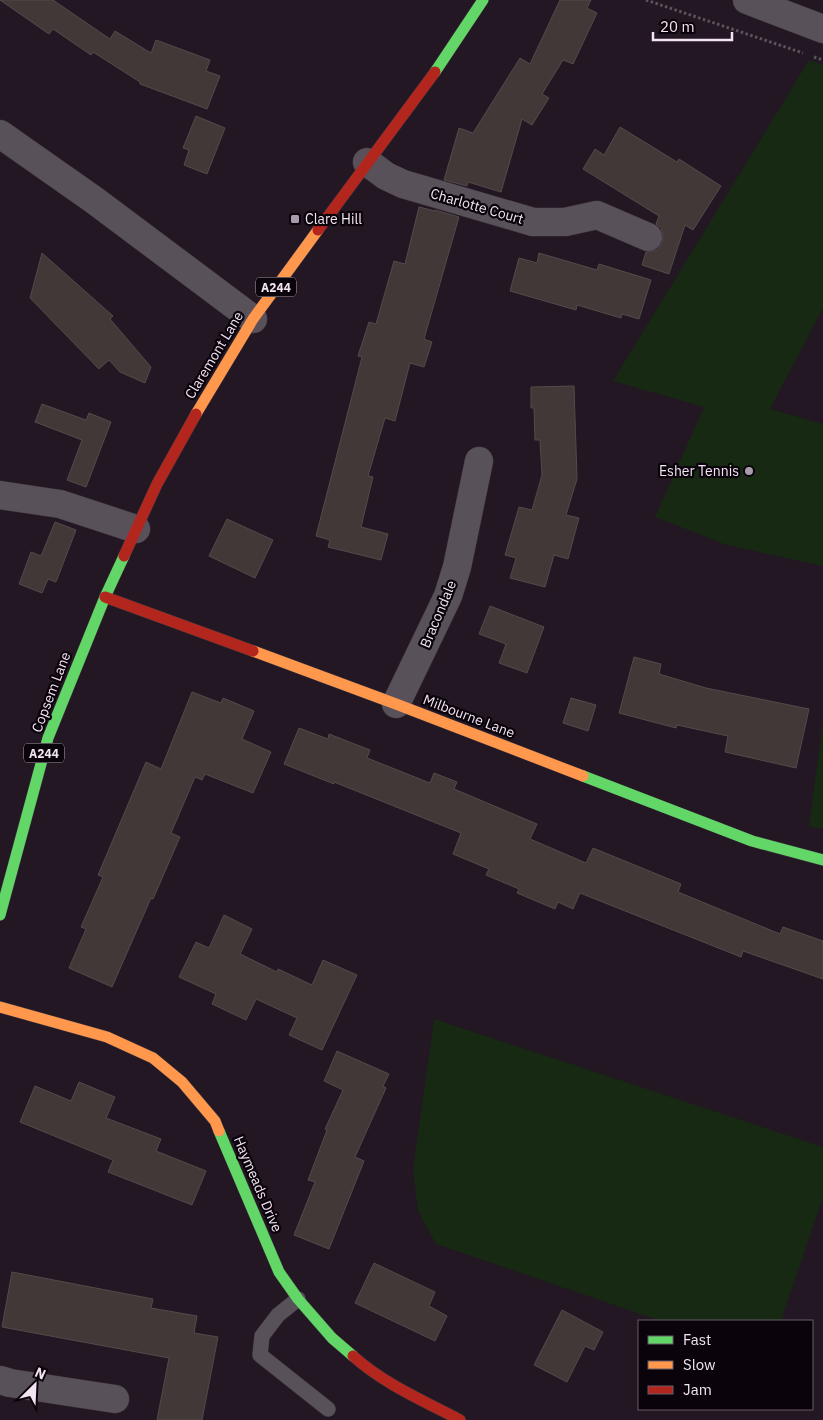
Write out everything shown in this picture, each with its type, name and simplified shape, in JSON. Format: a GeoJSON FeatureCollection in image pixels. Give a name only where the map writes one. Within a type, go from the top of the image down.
{"type":"FeatureCollection","features":[{"type":"Feature","properties":{"kind":"street","name":"Claremont Lane"},"geometry":{"type":"LineString","coordinates":[[105,597],[157,484],[182,438],[253,319],[442,62],[483,0]]}},
{"type":"Feature","properties":{"kind":"street"},"geometry":{"type":"LineString","coordinates":[[747,0],[823,29]]}},
{"type":"Feature","properties":{"kind":"street"},"geometry":{"type":"LineString","coordinates":[[0,134],[94,200],[253,319]]}},
{"type":"Feature","properties":{"kind":"street","name":"Charlotte Court"},"geometry":{"type":"LineString","coordinates":[[368,162],[386,176],[403,184],[533,222],[565,222],[598,215],[648,237]]}},
{"type":"Feature","properties":{"kind":"street","name":"Bracondale"},"geometry":{"type":"LineString","coordinates":[[396,704],[448,596],[457,567],[479,461]]}},
{"type":"Feature","properties":{"kind":"street"},"geometry":{"type":"LineString","coordinates":[[0,495],[60,504],[136,529]]}},
{"type":"Feature","properties":{"kind":"street","name":"Milbourne Lane"},"geometry":{"type":"LineString","coordinates":[[105,597],[396,704],[752,841],[823,860]]}},
{"type":"Feature","properties":{"kind":"street","name":"Copsem Lane"},"geometry":{"type":"LineString","coordinates":[[0,916],[48,738],[105,597]]}},
{"type":"Feature","properties":{"kind":"street","name":"Haymeads Drive"},"geometry":{"type":"LineString","coordinates":[[0,1006],[107,1037],[153,1058],[182,1082],[215,1121],[279,1272],[298,1299],[332,1338],[364,1366],[398,1387],[460,1420]]}},
{"type":"Feature","properties":{"kind":"street"},"geometry":{"type":"LineString","coordinates":[[0,1380],[115,1399]]}},
{"type":"Feature","properties":{"kind":"lane"},"geometry":{"type":"LineString","coordinates":[[298,1299],[278,1315],[262,1336],[260,1355],[328,1409]]}},
{"type":"Feature","properties":{"kind":"path"},"geometry":{"type":"LineString","coordinates":[[646,0],[823,60]]}},
{"type":"Feature","properties":{"kind":"green space"},"geometry":{"type":"Polygon","coordinates":[[[809,60],[823,65],[823,308],[770,409],[823,424],[823,566],[727,545],[655,517],[704,407],[613,381],[809,60]]]}},
{"type":"Feature","properties":{"kind":"green space"},"geometry":{"type":"Polygon","coordinates":[[[823,720],[823,828],[809,827],[823,720]]]}},
{"type":"Feature","properties":{"kind":"green space"},"geometry":{"type":"Polygon","coordinates":[[[434,1019],[823,1147],[823,1197],[781,1320],[658,1320],[436,1244],[418,1211],[413,1169],[434,1019]]]}},
{"type":"Feature","properties":{"kind":"building"},"geometry":{"type":"Polygon","coordinates":[[[0,0],[53,0],[110,39],[115,31],[151,53],[156,40],[210,60],[206,71],[220,76],[207,109],[140,84],[140,82],[93,52],[91,55],[53,29],[49,34],[0,0]]]}},
{"type":"Feature","properties":{"kind":"building"},"geometry":{"type":"Polygon","coordinates":[[[560,0],[591,0],[587,8],[597,13],[573,64],[563,60],[542,94],[549,98],[532,125],[522,119],[501,192],[468,182],[467,186],[444,180],[459,128],[473,133],[520,58],[530,64],[560,0]]]}},
{"type":"Feature","properties":{"kind":"building"},"geometry":{"type":"Polygon","coordinates":[[[196,116],[225,128],[207,174],[184,165],[189,150],[183,148],[196,116]]]}},
{"type":"Feature","properties":{"kind":"building"},"geometry":{"type":"Polygon","coordinates":[[[620,127],[677,162],[679,159],[721,186],[693,230],[685,225],[669,274],[642,265],[646,252],[657,250],[662,243],[663,235],[661,228],[656,224],[659,216],[583,169],[595,149],[604,155],[620,127]]]}},
{"type":"Feature","properties":{"kind":"building"},"geometry":{"type":"Polygon","coordinates":[[[419,207],[459,217],[424,339],[432,342],[424,367],[410,363],[395,421],[385,418],[368,476],[373,477],[361,527],[388,534],[381,560],[328,547],[330,540],[316,536],[362,357],[358,356],[369,322],[376,324],[394,261],[405,264],[419,207]]]}},
{"type":"Feature","properties":{"kind":"building"},"geometry":{"type":"Polygon","coordinates":[[[42,253],[113,316],[110,319],[151,367],[145,383],[120,372],[109,360],[99,369],[30,298],[42,253]]]}},
{"type":"Feature","properties":{"kind":"building"},"geometry":{"type":"Polygon","coordinates":[[[539,253],[597,270],[599,264],[651,280],[639,319],[622,314],[621,318],[577,305],[576,310],[510,291],[519,258],[537,263],[539,253]]]}},
{"type":"Feature","properties":{"kind":"building"},"geometry":{"type":"Polygon","coordinates":[[[574,386],[577,479],[566,515],[579,518],[568,559],[554,555],[545,587],[510,578],[516,558],[505,555],[519,507],[532,510],[542,475],[540,440],[535,440],[534,408],[531,408],[531,387],[574,386]]]}},
{"type":"Feature","properties":{"kind":"building"},"geometry":{"type":"Polygon","coordinates":[[[42,404],[86,420],[89,413],[111,422],[86,487],[67,480],[82,440],[35,422],[42,404]]]}},
{"type":"Feature","properties":{"kind":"building"},"geometry":{"type":"Polygon","coordinates":[[[227,519],[273,540],[255,578],[209,556],[227,519]]]}},
{"type":"Feature","properties":{"kind":"building"},"geometry":{"type":"Polygon","coordinates":[[[55,522],[76,530],[56,582],[48,579],[42,593],[19,584],[31,552],[41,556],[55,522]]]}},
{"type":"Feature","properties":{"kind":"building"},"geometry":{"type":"Polygon","coordinates":[[[490,606],[544,627],[527,673],[499,663],[506,644],[479,634],[490,606]]]}},
{"type":"Feature","properties":{"kind":"building"},"geometry":{"type":"Polygon","coordinates":[[[634,657],[661,664],[659,674],[706,688],[809,709],[796,768],[725,752],[728,736],[677,725],[676,728],[619,713],[634,657]]]}},
{"type":"Feature","properties":{"kind":"building"},"geometry":{"type":"Polygon","coordinates":[[[192,692],[221,703],[223,698],[254,711],[242,739],[271,752],[253,793],[205,774],[202,780],[195,777],[171,833],[180,837],[112,987],[69,968],[86,929],[81,927],[103,877],[98,875],[146,762],[161,769],[192,692]]]}},
{"type":"Feature","properties":{"kind":"building"},"geometry":{"type":"Polygon","coordinates":[[[571,698],[596,705],[588,731],[563,723],[571,698]]]}},
{"type":"Feature","properties":{"kind":"building"},"geometry":{"type":"Polygon","coordinates":[[[299,728],[328,739],[329,734],[370,750],[367,758],[430,783],[434,773],[457,782],[454,789],[537,824],[530,839],[586,863],[593,848],[681,884],[678,892],[780,934],[783,927],[823,941],[823,979],[743,951],[741,957],[580,893],[573,909],[558,902],[555,909],[517,893],[519,889],[486,875],[489,869],[453,854],[461,833],[284,764],[299,728]]]}},
{"type":"Feature","properties":{"kind":"building"},"geometry":{"type":"Polygon","coordinates":[[[224,915],[252,929],[240,954],[277,972],[278,969],[312,985],[323,960],[357,975],[322,1050],[289,1035],[297,1018],[256,999],[246,1020],[212,1004],[216,994],[179,977],[196,942],[209,948],[224,915]]]}},
{"type":"Feature","properties":{"kind":"building"},"geometry":{"type":"Polygon","coordinates":[[[337,1051],[389,1074],[383,1086],[386,1088],[355,1157],[364,1161],[329,1249],[294,1235],[315,1182],[308,1180],[327,1130],[325,1129],[343,1090],[324,1081],[337,1051]]]}},
{"type":"Feature","properties":{"kind":"building"},"geometry":{"type":"Polygon","coordinates":[[[79,1082],[115,1097],[106,1118],[161,1139],[156,1151],[206,1171],[192,1205],[108,1172],[113,1160],[20,1122],[35,1086],[71,1101],[79,1082]]]}},
{"type":"Feature","properties":{"kind":"building"},"geometry":{"type":"Polygon","coordinates":[[[374,1263],[435,1292],[429,1306],[447,1316],[435,1341],[355,1303],[374,1263]]]}},
{"type":"Feature","properties":{"kind":"building"},"geometry":{"type":"Polygon","coordinates":[[[12,1272],[153,1299],[151,1308],[197,1316],[194,1333],[218,1337],[202,1420],[157,1420],[169,1358],[2,1327],[12,1272]]]}},
{"type":"Feature","properties":{"kind":"building"},"geometry":{"type":"Polygon","coordinates":[[[562,1310],[603,1332],[594,1350],[585,1346],[567,1382],[534,1365],[562,1310]]]}},
{"type":"Feature","properties":{"kind":"traffic: fast"},"geometry":{"type":"LineString","coordinates":[[435,72],[483,0]]}},
{"type":"Feature","properties":{"kind":"traffic: fast"},"geometry":{"type":"LineString","coordinates":[[0,915],[48,738],[105,597],[124,556]]}},
{"type":"Feature","properties":{"kind":"traffic: fast"},"geometry":{"type":"LineString","coordinates":[[583,776],[752,841],[823,860]]}},
{"type":"Feature","properties":{"kind":"traffic: fast"},"geometry":{"type":"LineString","coordinates":[[219,1131],[279,1272],[298,1299],[332,1338],[353,1356]]}},
{"type":"Feature","properties":{"kind":"traffic: slow"},"geometry":{"type":"LineString","coordinates":[[196,414],[253,319],[318,230]]}},
{"type":"Feature","properties":{"kind":"traffic: slow"},"geometry":{"type":"LineString","coordinates":[[253,651],[583,776]]}},
{"type":"Feature","properties":{"kind":"traffic: slow"},"geometry":{"type":"LineString","coordinates":[[0,1007],[107,1037],[153,1058],[182,1082],[215,1121],[219,1131]]}},
{"type":"Feature","properties":{"kind":"traffic: jam"},"geometry":{"type":"LineString","coordinates":[[318,230],[435,72]]}},
{"type":"Feature","properties":{"kind":"traffic: jam"},"geometry":{"type":"LineString","coordinates":[[124,556],[157,484],[196,414]]}},
{"type":"Feature","properties":{"kind":"traffic: jam"},"geometry":{"type":"LineString","coordinates":[[105,597],[253,651]]}},
{"type":"Feature","properties":{"kind":"traffic: jam"},"geometry":{"type":"LineString","coordinates":[[353,1356],[391,1384],[460,1420]]}},
{"type":"Feature","properties":{"kind":"place","name":"Clare Hill"},"geometry":{"type":"Point","coordinates":[295,219]}},
{"type":"Feature","properties":{"kind":"place","name":"Esher Tennis"},"geometry":{"type":"Point","coordinates":[749,471]}}]}
